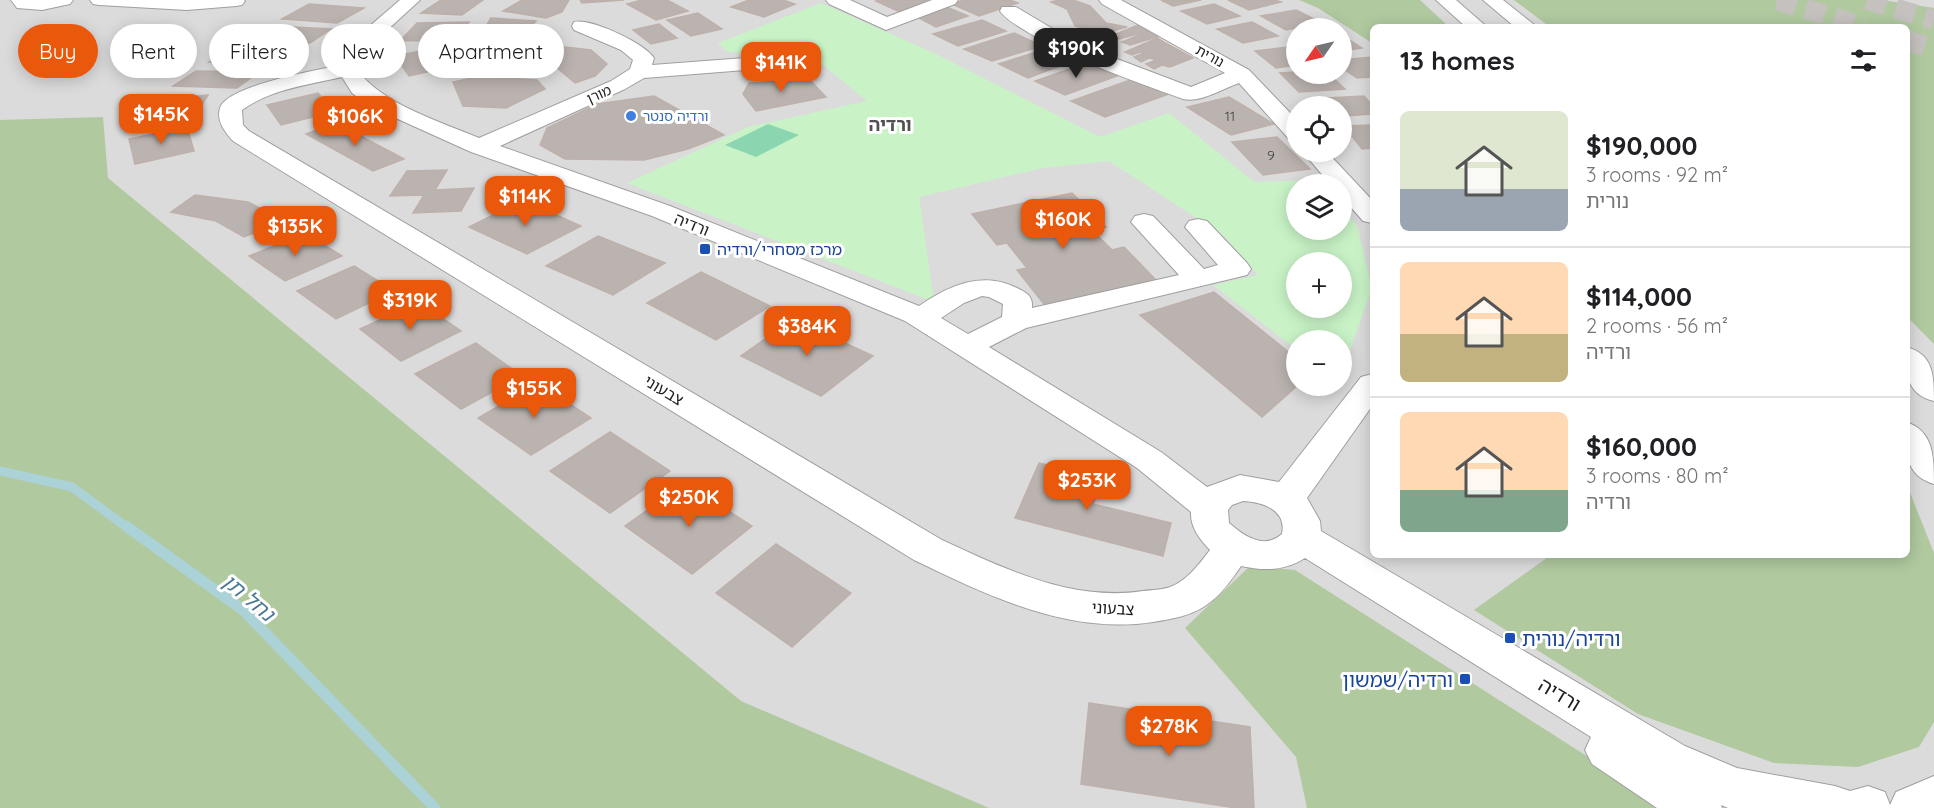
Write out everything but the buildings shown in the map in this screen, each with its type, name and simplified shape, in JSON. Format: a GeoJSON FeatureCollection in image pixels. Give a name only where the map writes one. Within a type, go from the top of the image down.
{"type":"FeatureCollection","features":[{"type":"Feature","properties":{"kind":"street"},"geometry":{"type":"LineString","coordinates":[[20,6],[64,0]]}},
{"type":"Feature","properties":{"kind":"street"},"geometry":{"type":"LineString","coordinates":[[99,0],[187,5],[236,1]]}},
{"type":"Feature","properties":{"kind":"street"},"geometry":{"type":"LineString","coordinates":[[382,24],[411,0]]}},
{"type":"Feature","properties":{"kind":"street"},"geometry":{"type":"LineString","coordinates":[[835,0],[886,24],[949,0]]}},
{"type":"Feature","properties":{"kind":"street","name":"נורית"},"geometry":{"type":"LineString","coordinates":[[1108,0],[1242,74],[1286,122]]}},
{"type":"Feature","properties":{"kind":"street"},"geometry":{"type":"LineString","coordinates":[[1445,0],[1473,24]]}},
{"type":"Feature","properties":{"kind":"street"},"geometry":{"type":"LineString","coordinates":[[1492,0],[1523,24]]}},
{"type":"Feature","properties":{"kind":"street"},"geometry":{"type":"LineString","coordinates":[[1014,6],[1036,31],[1115,68],[1191,94],[1242,74]]}},
{"type":"Feature","properties":{"kind":"street"},"geometry":{"type":"LineString","coordinates":[[581,26],[628,46],[644,58],[636,80],[758,63]]}},
{"type":"Feature","properties":{"kind":"street","name":"צבעוני"},"geometry":{"type":"LineString","coordinates":[[321,76],[271,88],[239,101],[231,108],[232,126],[251,142],[928,550],[1006,586],[1096,610],[1138,611],[1182,600],[1208,581],[1233,548]]}},
{"type":"Feature","properties":{"kind":"street","name":"ורדיה"},"geometry":{"type":"LineString","coordinates":[[353,78],[360,88],[377,101],[479,147],[661,211],[921,318],[1149,460],[1217,499]]}},
{"type":"Feature","properties":{"kind":"street","name":"מורן"},"geometry":{"type":"LineString","coordinates":[[479,147],[636,80]]}},
{"type":"Feature","properties":{"kind":"street"},"geometry":{"type":"LineString","coordinates":[[1323,162],[1370,213]]}},
{"type":"Feature","properties":{"kind":"street"},"geometry":{"type":"LineString","coordinates":[[1144,222],[1198,279]]}},
{"type":"Feature","properties":{"kind":"street"},"geometry":{"type":"LineString","coordinates":[[968,347],[1016,321],[1237,269],[1198,227]]}},
{"type":"Feature","properties":{"kind":"street"},"geometry":{"type":"LineString","coordinates":[[921,318],[947,300],[968,291],[991,288],[1018,300],[1016,321]]}},
{"type":"Feature","properties":{"kind":"street"},"geometry":{"type":"LineString","coordinates":[[1910,361],[1934,391]]}},
{"type":"Feature","properties":{"kind":"street"},"geometry":{"type":"LineString","coordinates":[[1292,530],[1256,488],[1217,499],[1208,517],[1212,529],[1233,548],[1261,556],[1292,530],[1370,388]]}},
{"type":"Feature","properties":{"kind":"street"},"geometry":{"type":"LineString","coordinates":[[1910,439],[1934,472]]}},
{"type":"Feature","properties":{"kind":"street","name":"ורדיה"},"geometry":{"type":"LineString","coordinates":[[1292,530],[1602,746],[1698,808]]}},
{"type":"Feature","properties":{"kind":"street","name":"ורדיה"},"geometry":{"type":"LineString","coordinates":[[1292,530],[1670,761],[1735,789],[1835,808]]}},
{"type":"Feature","properties":{"kind":"street"},"geometry":{"type":"LineString","coordinates":[[1602,746],[1681,808]]}},
{"type":"Feature","properties":{"kind":"street"},"geometry":{"type":"LineString","coordinates":[[1913,808],[1934,798]]}},
{"type":"Feature","properties":{"kind":"shaded area"},"geometry":{"type":"Polygon","coordinates":[[[0,0],[1934,0],[1934,808],[0,808],[0,0]]]}},
{"type":"Feature","properties":{"kind":"green space"},"geometry":{"type":"Polygon","coordinates":[[[1299,0],[1420,0],[1446,24],[1370,24],[1370,42],[1352,30],[1352,18],[1333,18],[1299,0]]]}},
{"type":"Feature","properties":{"kind":"green space"},"geometry":{"type":"Polygon","coordinates":[[[1514,0],[1882,0],[1934,8],[1934,344],[1910,320],[1910,24],[1546,24],[1514,0]]]}},
{"type":"Feature","properties":{"kind":"green space"},"geometry":{"type":"Polygon","coordinates":[[[821,3],[936,54],[1100,137],[1169,113],[1254,182],[1286,181],[1286,240],[1352,240],[1352,220],[1357,226],[1370,280],[1370,294],[1352,344],[1352,330],[1286,330],[1286,341],[1213,285],[1258,275],[1224,236],[1109,161],[1043,168],[919,197],[934,302],[627,183],[748,127],[867,101],[816,59],[765,58],[726,51],[718,43],[821,3]]]}},
{"type":"Feature","properties":{"kind":"green space"},"geometry":{"type":"Polygon","coordinates":[[[103,117],[108,178],[741,701],[989,808],[0,808],[0,120],[103,117]]]}},
{"type":"Feature","properties":{"kind":"green space"},"geometry":{"type":"Polygon","coordinates":[[[768,124],[799,135],[756,157],[725,145],[768,124]]]}},
{"type":"Feature","properties":{"kind":"green space"},"geometry":{"type":"Polygon","coordinates":[[[1910,493],[1934,553],[1934,722],[1919,747],[1858,767],[1774,763],[1638,714],[1474,610],[1547,558],[1910,558],[1910,493]]]}},
{"type":"Feature","properties":{"kind":"green space"},"geometry":{"type":"Polygon","coordinates":[[[1250,566],[1295,570],[1593,760],[1655,808],[1307,808],[1296,757],[1185,628],[1250,566]]]}},
{"type":"Feature","properties":{"kind":"waterway","name":"נחל תן"},"geometry":{"type":"LineString","coordinates":[[0,471],[72,487],[128,528]]}},
{"type":"Feature","properties":{"kind":"waterway","name":"נחל תן"},"geometry":{"type":"LineString","coordinates":[[126,526],[243,610],[435,808]]}},
{"type":"Feature","properties":{"kind":"tunnel"},"geometry":{"type":"LineString","coordinates":[[1777,0],[1854,24]]}},
{"type":"Feature","properties":{"kind":"tunnel"},"geometry":{"type":"LineString","coordinates":[[1867,0],[1934,20]]}},
{"type":"Feature","properties":{"kind":"tunnel"},"geometry":{"type":"LineString","coordinates":[[1910,41],[1934,49]]}},
{"type":"Feature","properties":{"kind":"place","name":"ורדיה סנטר"},"geometry":{"type":"Point","coordinates":[631,116]}},
{"type":"Feature","properties":{"kind":"place","name":"מרכז מסחרי/ורדיה"},"geometry":{"type":"Point","coordinates":[705,249]}},
{"type":"Feature","properties":{"kind":"place","name":"ורדיה/נורית"},"geometry":{"type":"Point","coordinates":[1510,638]}},
{"type":"Feature","properties":{"kind":"place","name":"ורדיה/שמשון"},"geometry":{"type":"Point","coordinates":[1465,679]}},
{"type":"Feature","properties":{"kind":"district","name":"ורדיה"},"geometry":{"type":"Point","coordinates":[890,124]}}]}
